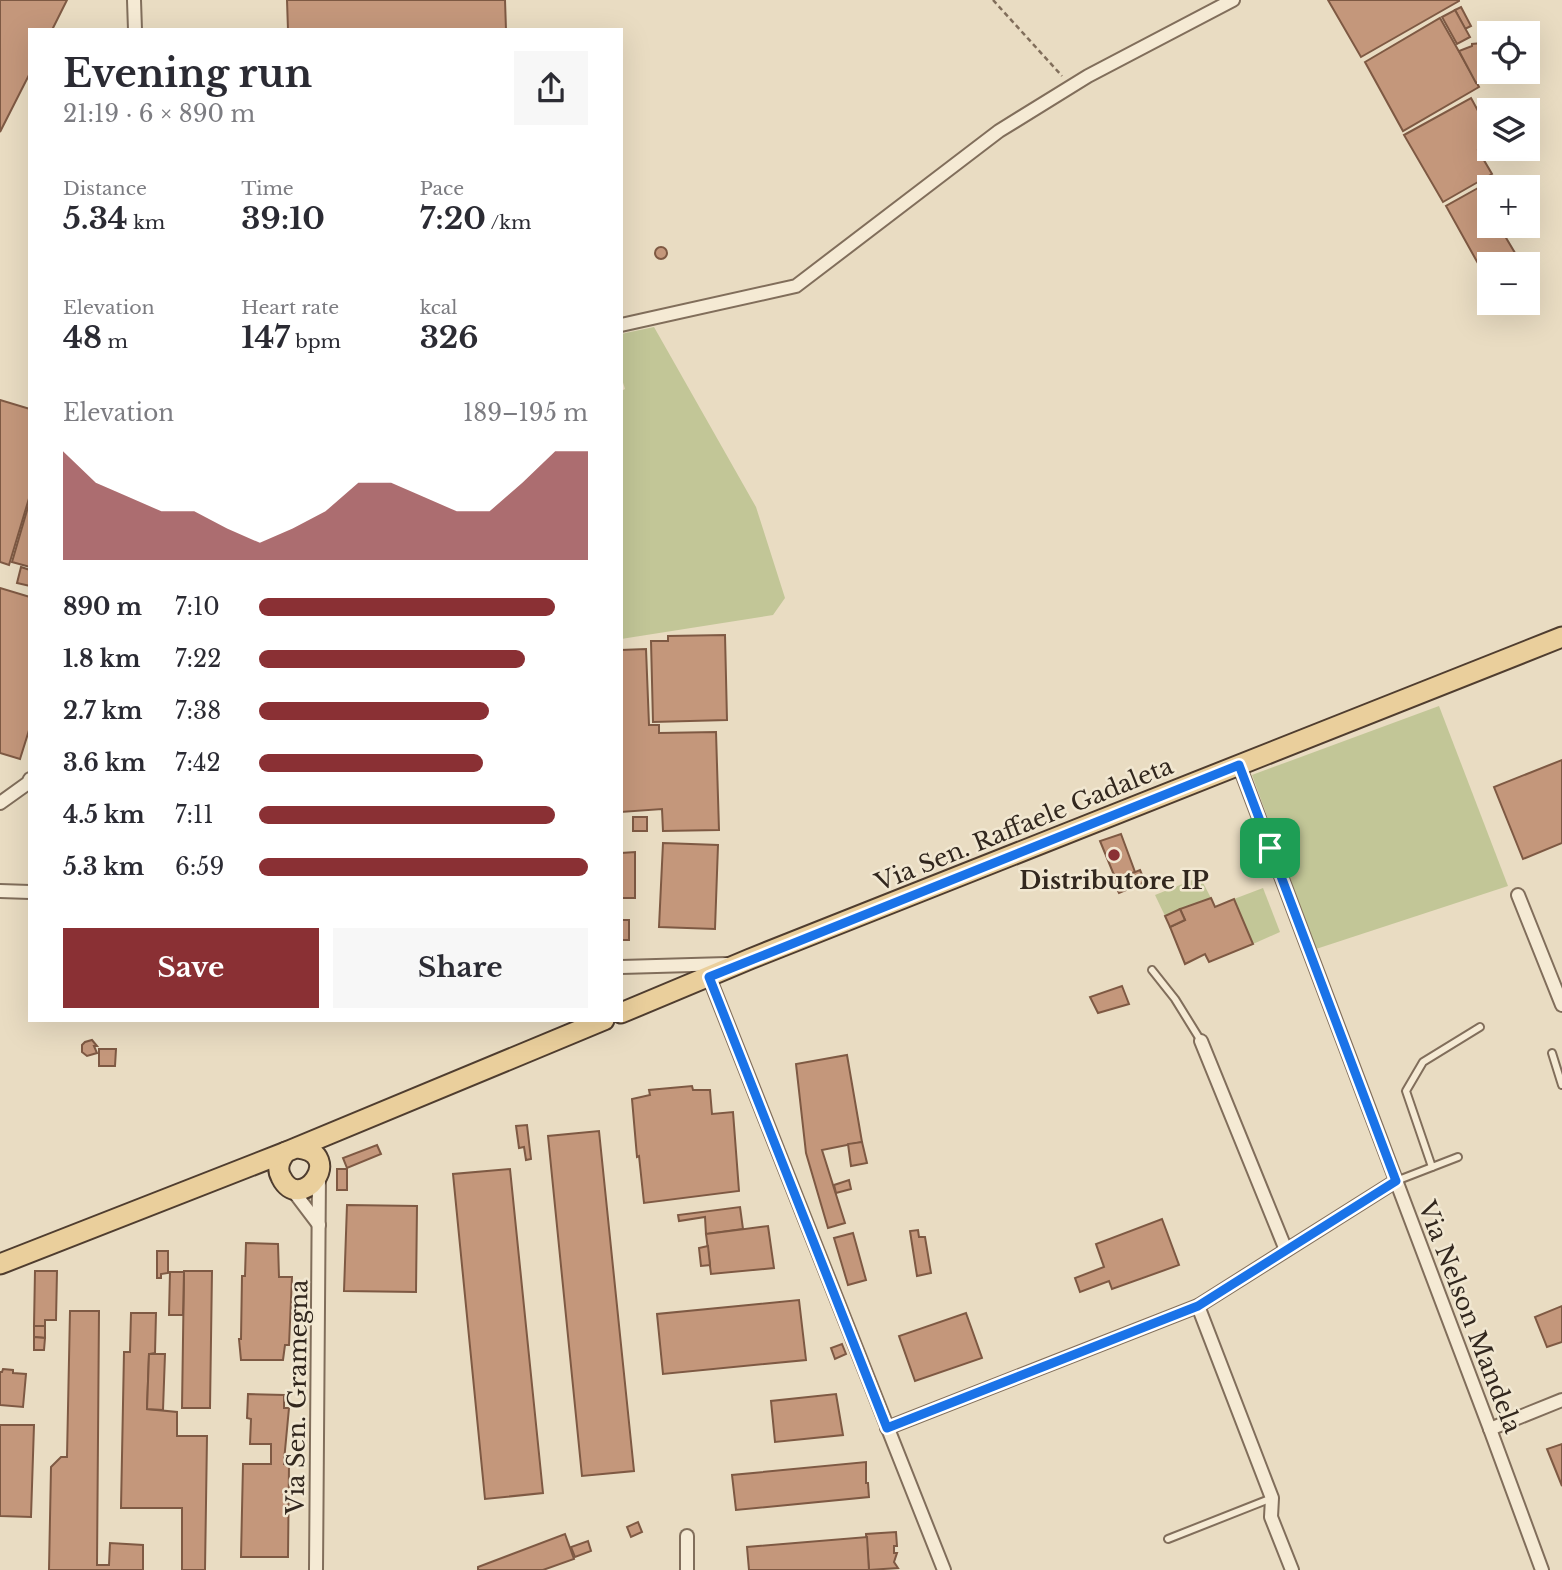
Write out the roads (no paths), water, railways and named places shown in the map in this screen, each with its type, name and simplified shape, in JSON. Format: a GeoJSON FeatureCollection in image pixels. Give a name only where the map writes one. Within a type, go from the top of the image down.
{"type":"FeatureCollection","features":[{"type":"Feature","properties":{"kind":"main road","name":"Via Sen. Raffaele Gadaleta"},"geometry":{"type":"LineString","coordinates":[[623,1012],[1562,637]]}},
{"type":"Feature","properties":{"kind":"main road"},"geometry":{"type":"LineString","coordinates":[[0,1264],[292,1150],[599,1022]]}},
{"type":"Feature","properties":{"kind":"main road"},"geometry":{"type":"LineString","coordinates":[[236,1170],[306,1188],[316,1180],[319,1168],[349,1125]]}},
{"type":"Feature","properties":{"kind":"main road"},"geometry":{"type":"LineString","coordinates":[[292,1150],[311,1151],[319,1168]]}},
{"type":"Feature","properties":{"kind":"main road"},"geometry":{"type":"LineString","coordinates":[[286,1183],[279,1164],[292,1150]]}},
{"type":"Feature","properties":{"kind":"street"},"geometry":{"type":"LineString","coordinates":[[134,0],[135,28]]}},
{"type":"Feature","properties":{"kind":"street"},"geometry":{"type":"LineString","coordinates":[[623,325],[796,286],[999,131],[1072,86],[1233,0]]}},
{"type":"Feature","properties":{"kind":"street","name":"Via Nelson Mandela"},"geometry":{"type":"LineString","coordinates":[[1239,765],[1542,1570]]}},
{"type":"Feature","properties":{"kind":"street"},"geometry":{"type":"LineString","coordinates":[[0,803],[28,783]]}},
{"type":"Feature","properties":{"kind":"street"},"geometry":{"type":"LineString","coordinates":[[0,891],[28,892]]}},
{"type":"Feature","properties":{"kind":"street"},"geometry":{"type":"LineString","coordinates":[[1518,895],[1562,1005]]}},
{"type":"Feature","properties":{"kind":"street"},"geometry":{"type":"LineString","coordinates":[[623,967],[738,964]]}},
{"type":"Feature","properties":{"kind":"street"},"geometry":{"type":"LineString","coordinates":[[709,977],[944,1570]]}},
{"type":"Feature","properties":{"kind":"street"},"geometry":{"type":"LineString","coordinates":[[1201,1041],[1286,1250]]}},
{"type":"Feature","properties":{"kind":"street","name":"Via Sen. Gramegna"},"geometry":{"type":"LineString","coordinates":[[316,1570],[319,1168]]}},
{"type":"Feature","properties":{"kind":"street"},"geometry":{"type":"LineString","coordinates":[[887,1428],[1198,1306],[1396,1181]]}},
{"type":"Feature","properties":{"kind":"street"},"geometry":{"type":"LineString","coordinates":[[286,1183],[320,1225]]}},
{"type":"Feature","properties":{"kind":"street"},"geometry":{"type":"LineString","coordinates":[[1198,1306],[1272,1498],[1271,1517],[1292,1570]]}},
{"type":"Feature","properties":{"kind":"street"},"geometry":{"type":"LineString","coordinates":[[1490,1429],[1562,1400]]}},
{"type":"Feature","properties":{"kind":"street"},"geometry":{"type":"LineString","coordinates":[[687,1536],[687,1570]]}},
{"type":"Feature","properties":{"kind":"lane"},"geometry":{"type":"LineString","coordinates":[[1152,970],[1175,999],[1201,1041]]}},
{"type":"Feature","properties":{"kind":"lane"},"geometry":{"type":"LineString","coordinates":[[1432,1167],[1406,1091],[1423,1062],[1480,1027]]}},
{"type":"Feature","properties":{"kind":"lane"},"geometry":{"type":"LineString","coordinates":[[1552,1053],[1562,1086]]}},
{"type":"Feature","properties":{"kind":"lane"},"geometry":{"type":"LineString","coordinates":[[1396,1181],[1458,1157]]}},
{"type":"Feature","properties":{"kind":"lane"},"geometry":{"type":"LineString","coordinates":[[1168,1539],[1272,1498]]}},
{"type":"Feature","properties":{"kind":"place","name":"Distributore IP"},"geometry":{"type":"Point","coordinates":[1114,855]}}]}
